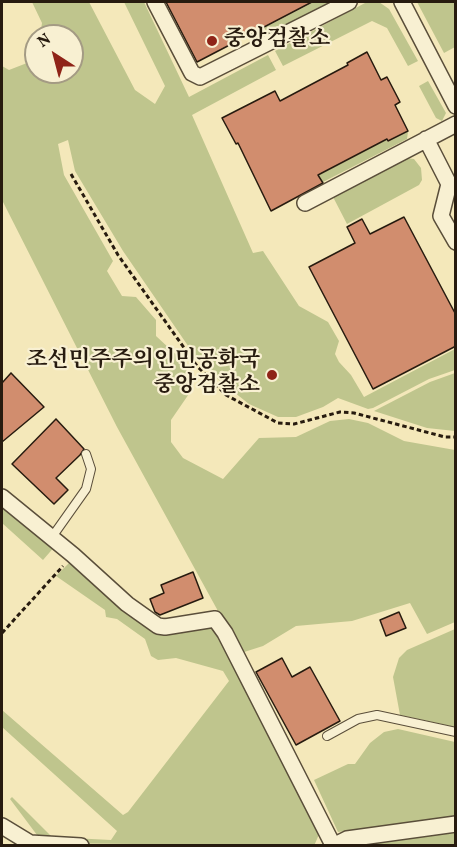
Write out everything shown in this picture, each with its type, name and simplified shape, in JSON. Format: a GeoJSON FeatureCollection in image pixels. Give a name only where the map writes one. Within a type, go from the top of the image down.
{"type":"FeatureCollection","features":[{"type":"Feature","properties":{"kind":"street"},"geometry":{"type":"LineString","coordinates":[[155,2],[192,73],[200,77],[349,2]]}},
{"type":"Feature","properties":{"kind":"street"},"geometry":{"type":"LineString","coordinates":[[402,2],[456,106]]}},
{"type":"Feature","properties":{"kind":"street"},"geometry":{"type":"LineString","coordinates":[[305,202],[456,124]]}},
{"type":"Feature","properties":{"kind":"street"},"geometry":{"type":"LineString","coordinates":[[426,140],[449,184],[441,216],[456,242]]}},
{"type":"Feature","properties":{"kind":"street"},"geometry":{"type":"LineString","coordinates":[[2,497],[74,555],[127,604],[158,626],[165,627],[215,619],[225,633],[333,845],[347,839],[456,824]]}},
{"type":"Feature","properties":{"kind":"street"},"geometry":{"type":"LineString","coordinates":[[2,826],[30,843],[81,846]]}},
{"type":"Feature","properties":{"kind":"lane"},"geometry":{"type":"LineString","coordinates":[[52,537],[86,489],[91,468],[86,454]]}},
{"type":"Feature","properties":{"kind":"lane"},"geometry":{"type":"LineString","coordinates":[[327,736],[358,719],[377,715],[456,732]]}},
{"type":"Feature","properties":{"kind":"path"},"geometry":{"type":"LineString","coordinates":[[71,174],[118,255],[197,366],[226,395],[278,423],[294,424],[340,412],[445,437],[456,437]]}},
{"type":"Feature","properties":{"kind":"path"},"geometry":{"type":"LineString","coordinates":[[2,633],[74,555]]}},
{"type":"Feature","properties":{"kind":"green space"},"geometry":{"type":"Polygon","coordinates":[[[32,2],[89,2],[135,90],[155,104],[165,86],[124,2],[144,2],[189,97],[268,55],[276,70],[192,115],[253,253],[263,251],[299,306],[328,322],[339,341],[335,354],[364,397],[455,349],[455,370],[429,379],[368,409],[338,398],[323,407],[296,417],[278,417],[249,404],[215,377],[195,356],[123,251],[75,171],[68,140],[58,144],[64,175],[113,261],[107,271],[122,296],[136,297],[156,320],[156,336],[183,361],[193,377],[193,388],[171,420],[171,442],[183,458],[223,479],[259,438],[296,437],[330,421],[349,419],[368,423],[404,441],[455,450],[455,622],[427,634],[410,603],[352,621],[296,626],[263,646],[241,653],[117,427],[2,200],[2,66],[9,70],[24,64],[24,84],[84,84],[84,24],[42,23],[32,2]]]}},
{"type":"Feature","properties":{"kind":"green space"},"geometry":{"type":"Polygon","coordinates":[[[314,2],[335,2],[269,36],[264,28],[314,2]]]}},
{"type":"Feature","properties":{"kind":"green space"},"geometry":{"type":"Polygon","coordinates":[[[379,2],[389,9],[418,61],[408,66],[387,28],[372,21],[283,66],[275,51],[365,3],[379,2]]]}},
{"type":"Feature","properties":{"kind":"green space"},"geometry":{"type":"Polygon","coordinates":[[[417,2],[455,2],[455,47],[444,53],[417,2]]]}},
{"type":"Feature","properties":{"kind":"green space"},"geometry":{"type":"Polygon","coordinates":[[[428,81],[446,113],[442,121],[436,118],[419,86],[428,81]]]}},
{"type":"Feature","properties":{"kind":"green space"},"geometry":{"type":"Polygon","coordinates":[[[408,132],[407,139],[323,182],[319,175],[386,140],[388,142],[408,132]]]}},
{"type":"Feature","properties":{"kind":"green space"},"geometry":{"type":"Polygon","coordinates":[[[406,158],[414,159],[421,168],[422,180],[419,185],[347,224],[332,195],[406,158]]]}},
{"type":"Feature","properties":{"kind":"green space"},"geometry":{"type":"Polygon","coordinates":[[[455,373],[455,431],[427,428],[374,411],[430,382],[455,373]]]}},
{"type":"Feature","properties":{"kind":"green space"},"geometry":{"type":"Polygon","coordinates":[[[2,503],[56,545],[43,560],[2,523],[2,503]]]}},
{"type":"Feature","properties":{"kind":"green space"},"geometry":{"type":"Polygon","coordinates":[[[73,559],[160,633],[178,634],[201,627],[218,630],[320,832],[314,846],[43,843],[10,799],[12,797],[52,837],[111,840],[117,831],[2,727],[2,710],[123,815],[128,812],[229,681],[223,671],[176,658],[158,660],[151,656],[145,639],[117,619],[106,617],[105,610],[56,576],[73,559]]]}},
{"type":"Feature","properties":{"kind":"green space"},"geometry":{"type":"Polygon","coordinates":[[[455,629],[455,727],[400,715],[393,677],[399,658],[407,650],[455,629]]]}},
{"type":"Feature","properties":{"kind":"green space"},"geometry":{"type":"Polygon","coordinates":[[[398,729],[455,742],[455,818],[338,832],[314,780],[348,764],[355,764],[370,743],[384,732],[398,729]]]}},
{"type":"Feature","properties":{"kind":"green space"},"geometry":{"type":"Polygon","coordinates":[[[455,833],[455,845],[354,846],[386,840],[455,833]]]}},
{"type":"Feature","properties":{"kind":"building","name":"중앙검찰소"},"geometry":{"type":"Polygon","coordinates":[[[166,2],[312,2],[197,62],[166,2]]]}},
{"type":"Feature","properties":{"kind":"building"},"geometry":{"type":"Polygon","coordinates":[[[367,52],[381,80],[387,77],[400,102],[395,105],[408,131],[388,141],[387,139],[318,175],[323,183],[271,211],[238,143],[236,144],[222,118],[275,91],[280,101],[348,65],[347,63],[367,52]]]}},
{"type":"Feature","properties":{"kind":"building"},"geometry":{"type":"Polygon","coordinates":[[[404,217],[456,315],[456,346],[373,389],[309,267],[355,243],[347,227],[362,219],[370,234],[404,217]]]}},
{"type":"Feature","properties":{"kind":"building"},"geometry":{"type":"Polygon","coordinates":[[[11,373],[44,407],[2,442],[2,383],[11,373]]]}},
{"type":"Feature","properties":{"kind":"building"},"geometry":{"type":"Polygon","coordinates":[[[56,419],[84,449],[56,478],[68,490],[54,504],[12,464],[56,419]]]}},
{"type":"Feature","properties":{"kind":"building"},"geometry":{"type":"Polygon","coordinates":[[[193,572],[203,598],[160,615],[155,612],[150,599],[164,593],[161,585],[193,572]]]}},
{"type":"Feature","properties":{"kind":"building"},"geometry":{"type":"Polygon","coordinates":[[[399,612],[406,628],[386,636],[380,620],[399,612]]]}},
{"type":"Feature","properties":{"kind":"building"},"geometry":{"type":"Polygon","coordinates":[[[282,658],[292,677],[310,667],[340,721],[296,745],[256,672],[282,658]]]}},
{"type":"Feature","properties":{"kind":"place","name":"중앙검찰소"},"geometry":{"type":"Point","coordinates":[212,41]}},
{"type":"Feature","properties":{"kind":"place","name":"조선민주주의인민공화국 중앙검찰소"},"geometry":{"type":"Point","coordinates":[272,375]}}]}
